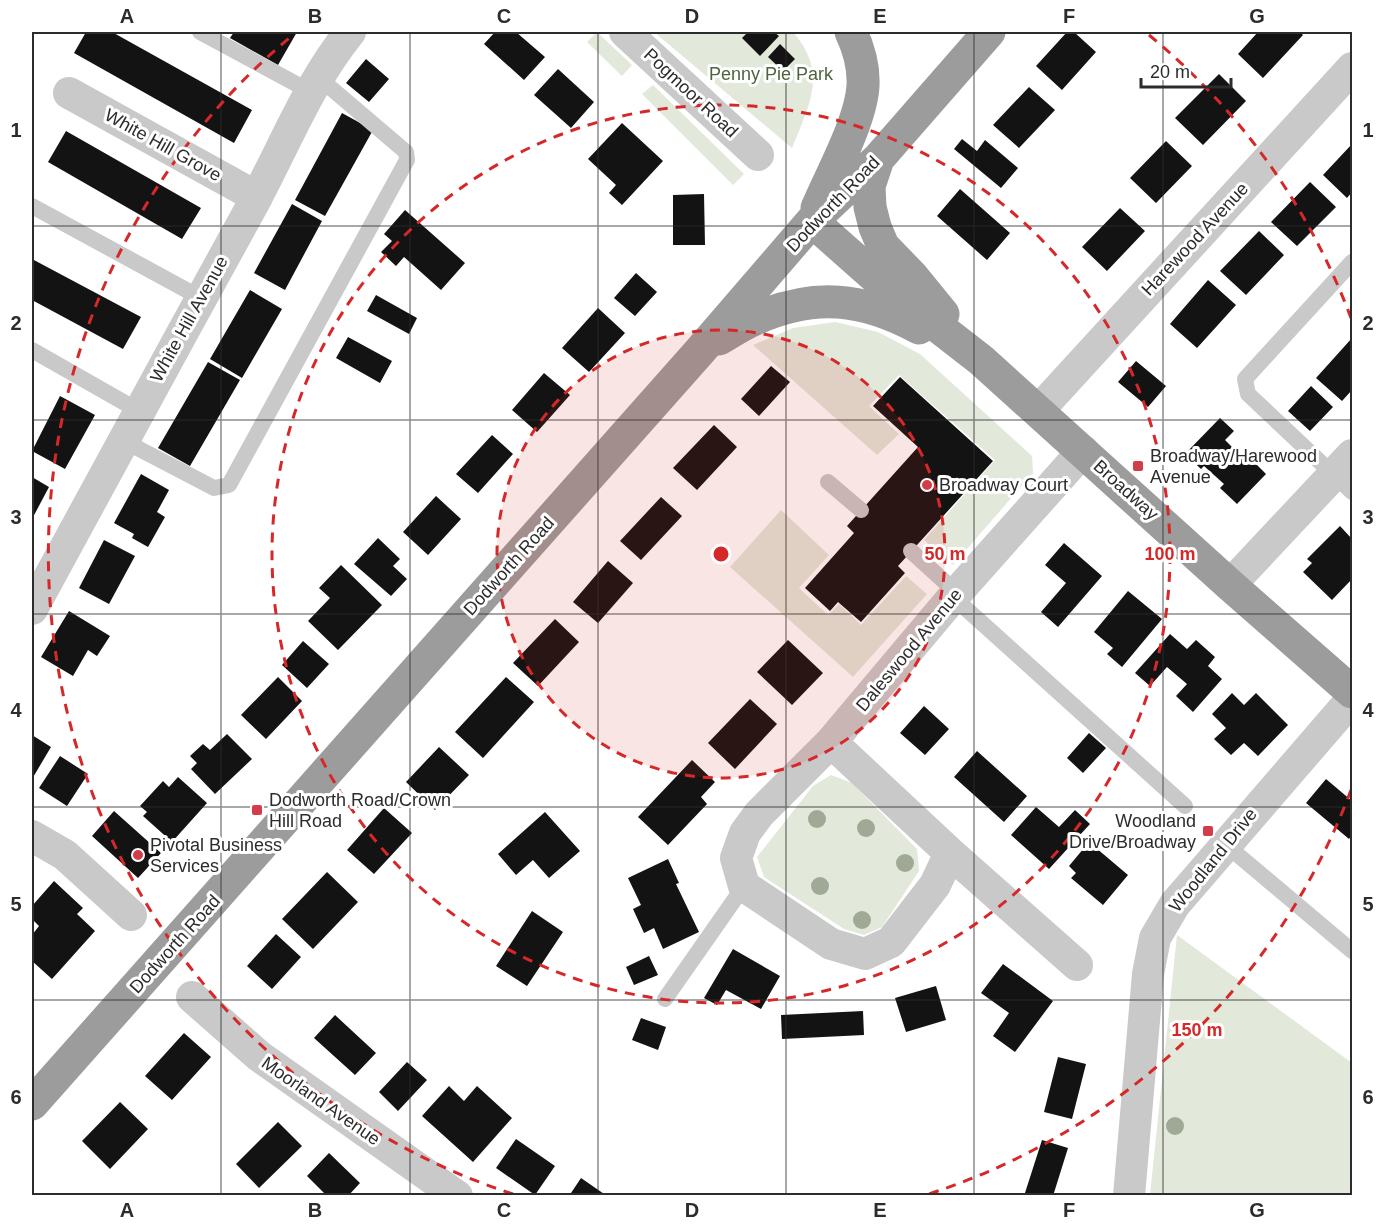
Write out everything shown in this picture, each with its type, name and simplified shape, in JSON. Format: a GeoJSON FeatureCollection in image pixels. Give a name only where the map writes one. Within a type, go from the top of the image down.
{"type":"FeatureCollection","features":[{"type":"Feature","properties":{"kind":"highway"},"geometry":{"type":"LineString","coordinates":[[812,221],[858,113],[863,86],[862,67],[858,47],[851,32]]}},
{"type":"Feature","properties":{"kind":"highway","name":"Dodworth Road"},"geometry":{"type":"LineString","coordinates":[[32,1104],[700,351],[812,221],[878,159],[989,32]]}},
{"type":"Feature","properties":{"kind":"highway","name":"Broadway"},"geometry":{"type":"LineString","coordinates":[[878,159],[869,186],[870,207],[883,246],[912,276],[981,360]]}},
{"type":"Feature","properties":{"kind":"highway","name":"Broadway"},"geometry":{"type":"LineString","coordinates":[[812,221],[883,284],[981,360],[1230,585],[1353,692]]}},
{"type":"Feature","properties":{"kind":"highway"},"geometry":{"type":"LineString","coordinates":[[700,351],[754,319],[782,309],[806,303],[851,302],[893,314],[981,360]]}},
{"type":"Feature","properties":{"kind":"street","name":"White Hill Avenue"},"geometry":{"type":"LineString","coordinates":[[32,609],[257,196],[314,85],[332,54],[350,32]]}},
{"type":"Feature","properties":{"kind":"street","name":"Pogmoor Road"},"geometry":{"type":"LineString","coordinates":[[625,32],[758,155]]}},
{"type":"Feature","properties":{"kind":"street","name":"Harewood Avenue"},"geometry":{"type":"LineString","coordinates":[[1038,411],[1353,68]]}},
{"type":"Feature","properties":{"kind":"street","name":"White Hill Grove"},"geometry":{"type":"LineString","coordinates":[[69,93],[257,196]]}},
{"type":"Feature","properties":{"kind":"street","name":"Daleswood Avenue"},"geometry":{"type":"LineString","coordinates":[[744,886],[736,858],[745,833],[759,814],[831,741],[955,595],[1083,451]]}},
{"type":"Feature","properties":{"kind":"street"},"geometry":{"type":"LineString","coordinates":[[1230,585],[1346,474]]}},
{"type":"Feature","properties":{"kind":"street","name":"Woodland Drive"},"geometry":{"type":"LineString","coordinates":[[1129,1196],[1148,974],[1155,938],[1174,904],[1353,699]]}},
{"type":"Feature","properties":{"kind":"street"},"geometry":{"type":"LineString","coordinates":[[831,741],[950,854],[1077,965]]}},
{"type":"Feature","properties":{"kind":"street"},"geometry":{"type":"LineString","coordinates":[[32,836],[65,855],[131,915]]}},
{"type":"Feature","properties":{"kind":"street"},"geometry":{"type":"LineString","coordinates":[[744,886],[831,944],[865,954],[891,942],[935,885],[950,854]]}},
{"type":"Feature","properties":{"kind":"street","name":"Moorland Avenue"},"geometry":{"type":"LineString","coordinates":[[192,998],[258,1056],[457,1196]]}},
{"type":"Feature","properties":{"kind":"lane"},"geometry":{"type":"LineString","coordinates":[[124,441],[214,488],[229,485],[407,160],[406,152],[314,85],[200,32]]}},
{"type":"Feature","properties":{"kind":"lane"},"geometry":{"type":"LineString","coordinates":[[32,206],[201,298]]}},
{"type":"Feature","properties":{"kind":"lane"},"geometry":{"type":"LineString","coordinates":[[1346,474],[1248,394],[1245,379],[1353,262]]}},
{"type":"Feature","properties":{"kind":"lane"},"geometry":{"type":"LineString","coordinates":[[32,350],[139,411]]}},
{"type":"Feature","properties":{"kind":"lane"},"geometry":{"type":"LineString","coordinates":[[828,482],[861,510]]}},
{"type":"Feature","properties":{"kind":"lane"},"geometry":{"type":"LineString","coordinates":[[911,551],[955,595],[1185,806]]}},
{"type":"Feature","properties":{"kind":"lane"},"geometry":{"type":"LineString","coordinates":[[1225,844],[1353,951]]}},
{"type":"Feature","properties":{"kind":"lane"},"geometry":{"type":"LineString","coordinates":[[665,999],[744,886]]}},
{"type":"Feature","properties":{"kind":"green space"},"geometry":{"type":"Polygon","coordinates":[[[597,32],[632,65],[622,76],[587,42],[597,32]]]}},
{"type":"Feature","properties":{"kind":"green space","name":"Penny Pie Park"},"geometry":{"type":"Polygon","coordinates":[[[654,32],[793,32],[804,47],[813,75],[805,117],[792,148],[654,32]]]}},
{"type":"Feature","properties":{"kind":"green space"},"geometry":{"type":"Polygon","coordinates":[[[653,85],[744,174],[733,185],[642,94],[653,85]]]}},
{"type":"Feature","properties":{"kind":"green space"},"geometry":{"type":"Polygon","coordinates":[[[835,322],[878,332],[920,354],[1032,456],[1033,473],[953,565],[924,540],[995,460],[899,375],[869,406],[899,434],[877,455],[753,345],[793,328],[835,322]]]}},
{"type":"Feature","properties":{"kind":"green space"},"geometry":{"type":"Polygon","coordinates":[[[781,510],[829,555],[799,588],[828,615],[839,604],[861,625],[906,576],[927,594],[853,677],[730,567],[781,510]]]}},
{"type":"Feature","properties":{"kind":"green space"},"geometry":{"type":"Polygon","coordinates":[[[831,775],[852,783],[917,849],[919,871],[882,927],[864,935],[844,929],[764,877],[757,857],[813,786],[831,775]]]}},
{"type":"Feature","properties":{"kind":"green space"},"geometry":{"type":"Polygon","coordinates":[[[1177,935],[1352,1063],[1352,1195],[1150,1195],[1177,935]]]}},
{"type":"Feature","properties":{"kind":"building"},"geometry":{"type":"Polygon","coordinates":[[[86,32],[112,32],[252,110],[234,143],[74,53],[86,32]]]}},
{"type":"Feature","properties":{"kind":"building"},"geometry":{"type":"Polygon","coordinates":[[[234,32],[297,32],[278,65],[230,38],[234,32]]]}},
{"type":"Feature","properties":{"kind":"building"},"geometry":{"type":"Polygon","coordinates":[[[495,32],[516,32],[545,57],[524,80],[484,44],[495,32]]]}},
{"type":"Feature","properties":{"kind":"building"},"geometry":{"type":"Polygon","coordinates":[[[748,32],[774,32],[779,36],[760,56],[742,38],[748,32]]]}},
{"type":"Feature","properties":{"kind":"building"},"geometry":{"type":"Polygon","coordinates":[[[1067,32],[1074,32],[1096,52],[1062,90],[1036,66],[1067,32]]]}},
{"type":"Feature","properties":{"kind":"building"},"geometry":{"type":"Polygon","coordinates":[[[1258,32],[1300,32],[1303,35],[1263,78],[1238,54],[1258,32]]]}},
{"type":"Feature","properties":{"kind":"building"},"geometry":{"type":"Polygon","coordinates":[[[780,44],[795,59],[783,71],[768,57],[780,44]]]}},
{"type":"Feature","properties":{"kind":"building"},"geometry":{"type":"Polygon","coordinates":[[[366,59],[389,79],[369,102],[346,83],[366,59]]]}},
{"type":"Feature","properties":{"kind":"building"},"geometry":{"type":"Polygon","coordinates":[[[558,69],[594,102],[571,128],[534,95],[558,69]]]}},
{"type":"Feature","properties":{"kind":"building"},"geometry":{"type":"Polygon","coordinates":[[[1219,74],[1246,101],[1203,145],[1175,118],[1219,74]]]}},
{"type":"Feature","properties":{"kind":"building"},"geometry":{"type":"Polygon","coordinates":[[[1029,87],[1055,110],[1019,148],[993,125],[1029,87]]]}},
{"type":"Feature","properties":{"kind":"building"},"geometry":{"type":"Polygon","coordinates":[[[342,113],[373,130],[325,216],[295,200],[342,113]]]}},
{"type":"Feature","properties":{"kind":"building"},"geometry":{"type":"Polygon","coordinates":[[[622,123],[663,161],[622,205],[609,193],[616,185],[588,159],[622,123]]]}},
{"type":"Feature","properties":{"kind":"building"},"geometry":{"type":"Polygon","coordinates":[[[66,131],[201,208],[182,239],[48,162],[66,131]]]}},
{"type":"Feature","properties":{"kind":"building"},"geometry":{"type":"Polygon","coordinates":[[[962,139],[977,151],[985,140],[1018,168],[1001,188],[954,149],[962,139]]]}},
{"type":"Feature","properties":{"kind":"building"},"geometry":{"type":"Polygon","coordinates":[[[1166,141],[1192,166],[1156,203],[1130,178],[1166,141]]]}},
{"type":"Feature","properties":{"kind":"building"},"geometry":{"type":"Polygon","coordinates":[[[1352,144],[1352,192],[1347,198],[1323,175],[1352,144]]]}},
{"type":"Feature","properties":{"kind":"building"},"geometry":{"type":"Polygon","coordinates":[[[1310,182],[1336,207],[1297,246],[1271,222],[1310,182]]]}},
{"type":"Feature","properties":{"kind":"building"},"geometry":{"type":"Polygon","coordinates":[[[960,189],[1010,233],[987,260],[937,216],[960,189]]]}},
{"type":"Feature","properties":{"kind":"building"},"geometry":{"type":"Polygon","coordinates":[[[704,194],[705,245],[673,245],[673,195],[704,194]]]}},
{"type":"Feature","properties":{"kind":"building"},"geometry":{"type":"Polygon","coordinates":[[[292,204],[322,221],[285,290],[254,273],[292,204]]]}},
{"type":"Feature","properties":{"kind":"building"},"geometry":{"type":"Polygon","coordinates":[[[1120,208],[1145,231],[1107,271],[1082,247],[1120,208]]]}},
{"type":"Feature","properties":{"kind":"building"},"geometry":{"type":"Polygon","coordinates":[[[405,210],[465,263],[441,290],[404,257],[396,266],[381,252],[392,241],[384,234],[405,210]]]}},
{"type":"Feature","properties":{"kind":"building"},"geometry":{"type":"Polygon","coordinates":[[[1259,231],[1284,255],[1246,295],[1220,271],[1259,231]]]}},
{"type":"Feature","properties":{"kind":"building"},"geometry":{"type":"Polygon","coordinates":[[[32,259],[141,317],[123,349],[32,300],[32,259]]]}},
{"type":"Feature","properties":{"kind":"building"},"geometry":{"type":"Polygon","coordinates":[[[636,273],[657,292],[635,316],[614,298],[636,273]]]}},
{"type":"Feature","properties":{"kind":"building"},"geometry":{"type":"Polygon","coordinates":[[[1208,280],[1236,305],[1197,348],[1170,324],[1208,280]]]}},
{"type":"Feature","properties":{"kind":"building"},"geometry":{"type":"Polygon","coordinates":[[[250,290],[282,309],[242,378],[210,359],[250,290]]]}},
{"type":"Feature","properties":{"kind":"building"},"geometry":{"type":"Polygon","coordinates":[[[376,295],[417,318],[409,334],[367,311],[376,295]]]}},
{"type":"Feature","properties":{"kind":"building"},"geometry":{"type":"Polygon","coordinates":[[[598,308],[625,333],[589,372],[562,348],[598,308]]]}},
{"type":"Feature","properties":{"kind":"building"},"geometry":{"type":"Polygon","coordinates":[[[348,337],[392,361],[380,383],[336,358],[348,337]]]}},
{"type":"Feature","properties":{"kind":"building"},"geometry":{"type":"Polygon","coordinates":[[[1352,338],[1352,390],[1342,401],[1316,378],[1352,338]]]}},
{"type":"Feature","properties":{"kind":"building"},"geometry":{"type":"Polygon","coordinates":[[[1136,361],[1166,386],[1148,407],[1118,382],[1136,361]]]}},
{"type":"Feature","properties":{"kind":"building"},"geometry":{"type":"Polygon","coordinates":[[[208,362],[240,380],[190,466],[158,448],[208,362]]]}},
{"type":"Feature","properties":{"kind":"building"},"geometry":{"type":"Polygon","coordinates":[[[771,366],[790,382],[759,416],[741,399],[771,366]]]}},
{"type":"Feature","properties":{"kind":"building"},"geometry":{"type":"Polygon","coordinates":[[[544,373],[570,395],[537,432],[512,410],[544,373]]]}},
{"type":"Feature","properties":{"kind":"building","name":"Broadway Court"},"geometry":{"type":"Polygon","coordinates":[[[900,377],[993,461],[898,566],[905,573],[861,622],[838,602],[830,611],[805,588],[854,533],[847,526],[918,447],[873,406],[900,377]]]}},
{"type":"Feature","properties":{"kind":"building"},"geometry":{"type":"Polygon","coordinates":[[[1311,386],[1333,407],[1310,431],[1288,411],[1311,386]]]}},
{"type":"Feature","properties":{"kind":"building"},"geometry":{"type":"Polygon","coordinates":[[[60,396],[95,415],[65,469],[32,451],[60,396]]]}},
{"type":"Feature","properties":{"kind":"building"},"geometry":{"type":"Polygon","coordinates":[[[1220,418],[1234,431],[1225,440],[1247,462],[1250,458],[1266,474],[1237,504],[1220,488],[1224,484],[1204,466],[1201,469],[1185,454],[1220,418]]]}},
{"type":"Feature","properties":{"kind":"building"},"geometry":{"type":"Polygon","coordinates":[[[714,425],[737,447],[697,490],[673,468],[714,425]]]}},
{"type":"Feature","properties":{"kind":"building"},"geometry":{"type":"Polygon","coordinates":[[[492,435],[513,454],[478,493],[456,474],[492,435]]]}},
{"type":"Feature","properties":{"kind":"building"},"geometry":{"type":"Polygon","coordinates":[[[141,474],[169,490],[157,512],[165,517],[148,547],[132,538],[134,534],[114,523],[141,474]]]}},
{"type":"Feature","properties":{"kind":"building"},"geometry":{"type":"Polygon","coordinates":[[[32,477],[49,487],[32,519],[32,477]]]}},
{"type":"Feature","properties":{"kind":"building"},"geometry":{"type":"Polygon","coordinates":[[[436,496],[461,519],[428,555],[403,532],[436,496]]]}},
{"type":"Feature","properties":{"kind":"building"},"geometry":{"type":"Polygon","coordinates":[[[661,497],[682,516],[641,560],[620,541],[661,497]]]}},
{"type":"Feature","properties":{"kind":"building"},"geometry":{"type":"Polygon","coordinates":[[[1340,526],[1352,539],[1352,579],[1332,600],[1303,572],[1312,563],[1307,559],[1340,526]]]}},
{"type":"Feature","properties":{"kind":"building"},"geometry":{"type":"Polygon","coordinates":[[[378,538],[400,559],[393,566],[407,579],[391,596],[354,564],[378,538]]]}},
{"type":"Feature","properties":{"kind":"building"},"geometry":{"type":"Polygon","coordinates":[[[104,540],[135,556],[109,604],[79,588],[104,540]]]}},
{"type":"Feature","properties":{"kind":"building"},"geometry":{"type":"Polygon","coordinates":[[[1064,543],[1102,576],[1058,627],[1041,612],[1066,583],[1045,565],[1064,543]]]}},
{"type":"Feature","properties":{"kind":"building"},"geometry":{"type":"Polygon","coordinates":[[[608,561],[633,583],[598,623],[573,602],[608,561]]]}},
{"type":"Feature","properties":{"kind":"building"},"geometry":{"type":"Polygon","coordinates":[[[341,565],[382,605],[338,650],[308,621],[330,598],[319,588],[341,565]]]}},
{"type":"Feature","properties":{"kind":"building"},"geometry":{"type":"Polygon","coordinates":[[[1128,591],[1162,619],[1122,667],[1107,654],[1113,648],[1094,632],[1128,591]]]}},
{"type":"Feature","properties":{"kind":"building"},"geometry":{"type":"Polygon","coordinates":[[[69,611],[110,636],[97,656],[88,650],[73,676],[41,657],[69,611]]]}},
{"type":"Feature","properties":{"kind":"building"},"geometry":{"type":"Polygon","coordinates":[[[555,619],[579,642],[538,686],[513,663],[555,619]]]}},
{"type":"Feature","properties":{"kind":"building"},"geometry":{"type":"Polygon","coordinates":[[[1170,634],[1187,649],[1196,640],[1215,657],[1208,666],[1222,679],[1193,712],[1176,696],[1187,684],[1167,667],[1150,686],[1135,673],[1170,634]]]}},
{"type":"Feature","properties":{"kind":"building"},"geometry":{"type":"Polygon","coordinates":[[[788,640],[823,673],[792,705],[757,672],[788,640]]]}},
{"type":"Feature","properties":{"kind":"building"},"geometry":{"type":"Polygon","coordinates":[[[303,641],[329,664],[307,688],[282,665],[303,641]]]}},
{"type":"Feature","properties":{"kind":"building"},"geometry":{"type":"Polygon","coordinates":[[[278,677],[302,701],[266,739],[241,715],[278,677]]]}},
{"type":"Feature","properties":{"kind":"building"},"geometry":{"type":"Polygon","coordinates":[[[506,677],[534,702],[483,758],[455,732],[506,677]]]}},
{"type":"Feature","properties":{"kind":"building"},"geometry":{"type":"Polygon","coordinates":[[[1232,693],[1244,705],[1256,693],[1288,725],[1258,756],[1244,743],[1231,755],[1214,739],[1226,728],[1212,714],[1232,693]]]}},
{"type":"Feature","properties":{"kind":"building"},"geometry":{"type":"Polygon","coordinates":[[[750,699],[777,724],[735,769],[708,743],[750,699]]]}},
{"type":"Feature","properties":{"kind":"building"},"geometry":{"type":"Polygon","coordinates":[[[924,706],[949,729],[925,755],[900,733],[924,706]]]}},
{"type":"Feature","properties":{"kind":"building"},"geometry":{"type":"Polygon","coordinates":[[[1089,733],[1106,748],[1083,773],[1067,758],[1089,733]]]}},
{"type":"Feature","properties":{"kind":"building"},"geometry":{"type":"Polygon","coordinates":[[[227,734],[252,759],[215,794],[191,769],[197,763],[190,756],[203,744],[210,750],[227,734]]]}},
{"type":"Feature","properties":{"kind":"building"},"geometry":{"type":"Polygon","coordinates":[[[32,735],[51,747],[32,779],[32,735]]]}},
{"type":"Feature","properties":{"kind":"building"},"geometry":{"type":"Polygon","coordinates":[[[439,747],[469,775],[435,810],[406,782],[439,747]]]}},
{"type":"Feature","properties":{"kind":"building"},"geometry":{"type":"Polygon","coordinates":[[[977,751],[1027,796],[1004,822],[954,777],[977,751]]]}},
{"type":"Feature","properties":{"kind":"building"},"geometry":{"type":"Polygon","coordinates":[[[60,756],[88,774],[67,806],[39,788],[60,756]]]}},
{"type":"Feature","properties":{"kind":"building"},"geometry":{"type":"Polygon","coordinates":[[[692,760],[715,782],[701,797],[707,804],[668,845],[638,817],[692,760]]]}},
{"type":"Feature","properties":{"kind":"building"},"geometry":{"type":"Polygon","coordinates":[[[178,777],[207,803],[172,842],[143,816],[147,812],[140,806],[163,781],[169,787],[178,777]]]}},
{"type":"Feature","properties":{"kind":"building"},"geometry":{"type":"Polygon","coordinates":[[[1326,779],[1352,801],[1352,835],[1349,839],[1306,803],[1326,779]]]}},
{"type":"Feature","properties":{"kind":"building"},"geometry":{"type":"Polygon","coordinates":[[[1036,807],[1059,827],[1075,810],[1090,824],[1049,869],[1011,835],[1036,807]]]}},
{"type":"Feature","properties":{"kind":"building"},"geometry":{"type":"Polygon","coordinates":[[[384,808],[412,833],[374,874],[347,850],[384,808]]]}},
{"type":"Feature","properties":{"kind":"building"},"geometry":{"type":"Polygon","coordinates":[[[114,811],[161,853],[138,878],[92,836],[114,811]]]}},
{"type":"Feature","properties":{"kind":"building"},"geometry":{"type":"Polygon","coordinates":[[[545,812],[580,851],[549,878],[533,860],[516,875],[498,854],[545,812]]]}},
{"type":"Feature","properties":{"kind":"building"},"geometry":{"type":"Polygon","coordinates":[[[1089,842],[1128,875],[1103,905],[1071,878],[1076,873],[1069,866],[1089,842]]]}},
{"type":"Feature","properties":{"kind":"building"},"geometry":{"type":"Polygon","coordinates":[[[668,859],[679,883],[676,884],[699,932],[663,949],[654,928],[644,933],[633,909],[641,905],[628,878],[668,859]]]}},
{"type":"Feature","properties":{"kind":"building"},"geometry":{"type":"Polygon","coordinates":[[[327,872],[358,902],[313,949],[282,919],[327,872]]]}},
{"type":"Feature","properties":{"kind":"building"},"geometry":{"type":"Polygon","coordinates":[[[54,881],[83,908],[77,914],[95,931],[52,979],[32,961],[32,935],[39,926],[32,919],[32,906],[54,881]]]}},
{"type":"Feature","properties":{"kind":"building"},"geometry":{"type":"Polygon","coordinates":[[[532,911],[563,932],[527,986],[496,966],[532,911]]]}},
{"type":"Feature","properties":{"kind":"building"},"geometry":{"type":"Polygon","coordinates":[[[276,934],[301,957],[272,989],[247,966],[276,934]]]}},
{"type":"Feature","properties":{"kind":"building"},"geometry":{"type":"Polygon","coordinates":[[[733,949],[780,976],[761,1009],[726,990],[717,1005],[704,998],[733,949]]]}},
{"type":"Feature","properties":{"kind":"building"},"geometry":{"type":"Polygon","coordinates":[[[649,956],[658,975],[634,985],[626,967],[649,956]]]}},
{"type":"Feature","properties":{"kind":"building"},"geometry":{"type":"Polygon","coordinates":[[[1003,964],[1053,1001],[1015,1052],[993,1036],[1009,1013],[981,993],[1003,964]]]}},
{"type":"Feature","properties":{"kind":"building"},"geometry":{"type":"Polygon","coordinates":[[[936,986],[946,1020],[906,1032],[895,998],[936,986]]]}},
{"type":"Feature","properties":{"kind":"building"},"geometry":{"type":"Polygon","coordinates":[[[863,1011],[864,1035],[782,1039],[781,1015],[863,1011]]]}},
{"type":"Feature","properties":{"kind":"building"},"geometry":{"type":"Polygon","coordinates":[[[335,1015],[376,1053],[355,1075],[314,1038],[335,1015]]]}},
{"type":"Feature","properties":{"kind":"building"},"geometry":{"type":"Polygon","coordinates":[[[641,1018],[666,1027],[658,1050],[632,1040],[641,1018]]]}},
{"type":"Feature","properties":{"kind":"building"},"geometry":{"type":"Polygon","coordinates":[[[184,1033],[211,1057],[172,1100],[145,1076],[184,1033]]]}},
{"type":"Feature","properties":{"kind":"building"},"geometry":{"type":"Polygon","coordinates":[[[1058,1057],[1086,1064],[1072,1119],[1044,1112],[1058,1057]]]}},
{"type":"Feature","properties":{"kind":"building"},"geometry":{"type":"Polygon","coordinates":[[[407,1062],[427,1080],[398,1111],[379,1092],[407,1062]]]}},
{"type":"Feature","properties":{"kind":"building"},"geometry":{"type":"Polygon","coordinates":[[[449,1086],[464,1101],[477,1086],[512,1118],[473,1162],[422,1116],[449,1086]]]}},
{"type":"Feature","properties":{"kind":"building"},"geometry":{"type":"Polygon","coordinates":[[[120,1102],[148,1129],[110,1169],[82,1141],[120,1102]]]}},
{"type":"Feature","properties":{"kind":"building"},"geometry":{"type":"Polygon","coordinates":[[[278,1122],[302,1146],[259,1188],[236,1164],[278,1122]]]}},
{"type":"Feature","properties":{"kind":"building"},"geometry":{"type":"Polygon","coordinates":[[[516,1139],[555,1166],[535,1195],[496,1168],[516,1139]]]}},
{"type":"Feature","properties":{"kind":"building"},"geometry":{"type":"Polygon","coordinates":[[[1042,1140],[1068,1148],[1053,1196],[1024,1196],[1042,1140]]]}},
{"type":"Feature","properties":{"kind":"building"},"geometry":{"type":"Polygon","coordinates":[[[329,1153],[360,1183],[348,1196],[327,1196],[307,1176],[329,1153]]]}},
{"type":"Feature","properties":{"kind":"building"},"geometry":{"type":"Polygon","coordinates":[[[581,1178],[607,1196],[569,1196],[581,1178]]]}},
{"type":"Feature","properties":{"kind":"place","name":"Broadway/Harewood Avenue"},"geometry":{"type":"Point","coordinates":[1138,466]}},
{"type":"Feature","properties":{"kind":"place","name":"Broadway Court"},"geometry":{"type":"Point","coordinates":[927,485]}},
{"type":"Feature","properties":{"kind":"place","name":"Dodworth Road/Crown Hill Road"},"geometry":{"type":"Point","coordinates":[257,810]}},
{"type":"Feature","properties":{"kind":"place","name":"Woodland Drive/Broadway"},"geometry":{"type":"Point","coordinates":[1208,831]}},
{"type":"Feature","properties":{"kind":"place","name":"Pivotal Business Services"},"geometry":{"type":"Point","coordinates":[138,855]}}]}
